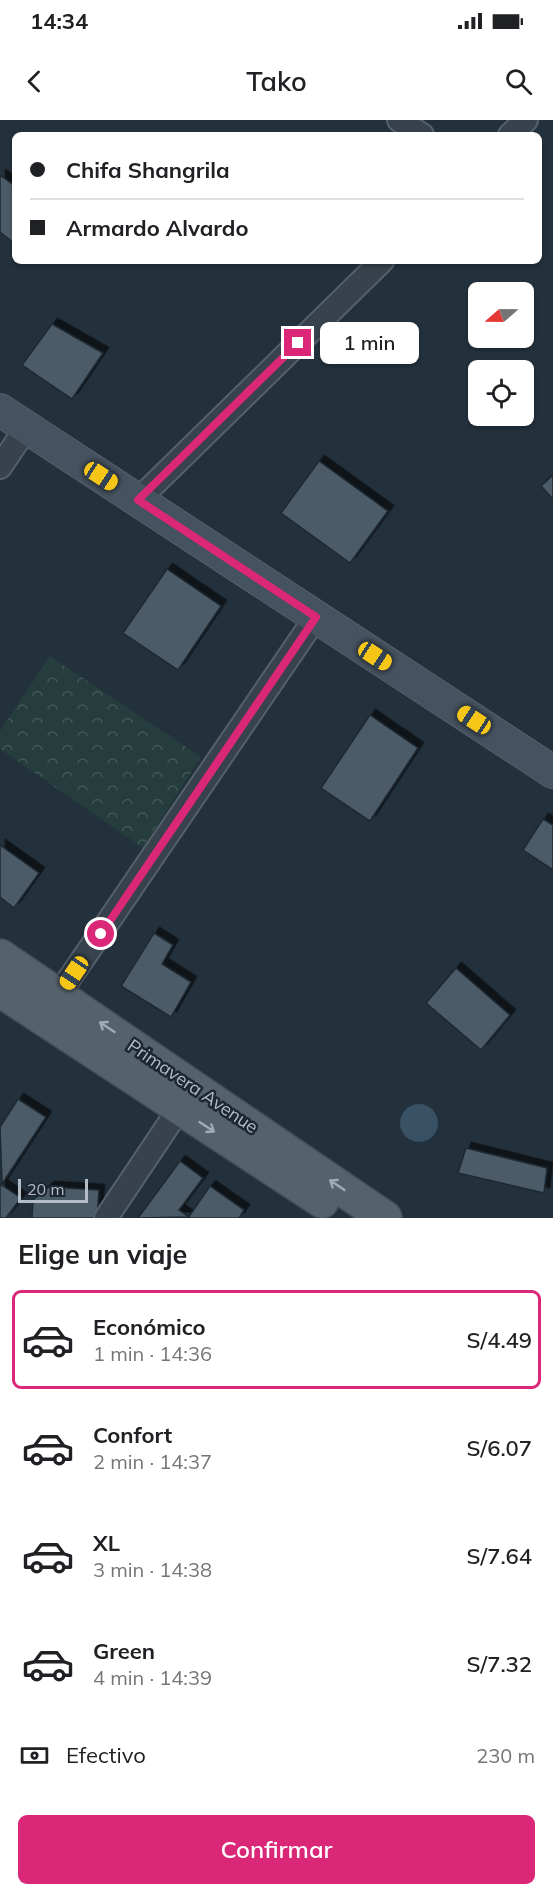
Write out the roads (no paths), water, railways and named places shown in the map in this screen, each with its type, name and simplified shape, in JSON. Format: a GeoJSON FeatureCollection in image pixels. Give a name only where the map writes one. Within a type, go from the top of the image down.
{"type":"FeatureCollection","features":[{"type":"Feature","properties":{"kind":"main road"},"geometry":{"type":"LineString","coordinates":[[0,410],[553,772]]}},
{"type":"Feature","properties":{"kind":"main road","name":"Primavera Avenue"},"geometry":{"type":"LineString","coordinates":[[0,956],[385,1218]]}},
{"type":"Feature","properties":{"kind":"main road","name":"Primavera Avenue"},"geometry":{"type":"LineString","coordinates":[[2,997],[348,1218]]}},
{"type":"Feature","properties":{"kind":"street"},"geometry":{"type":"LineString","coordinates":[[399,120],[417,132]]}},
{"type":"Feature","properties":{"kind":"street"},"geometry":{"type":"LineString","coordinates":[[513,132],[526,120]]}},
{"type":"Feature","properties":{"kind":"street"},"geometry":{"type":"LineString","coordinates":[[138,500],[379,264]]}},
{"type":"Feature","properties":{"kind":"street"},"geometry":{"type":"LineString","coordinates":[[0,467],[27,427]]}},
{"type":"Feature","properties":{"kind":"street"},"geometry":{"type":"LineString","coordinates":[[59,994],[316,617]]}},
{"type":"Feature","properties":{"kind":"street"},"geometry":{"type":"LineString","coordinates":[[106,1218],[179,1109]]}},
{"type":"Feature","properties":{"kind":"water"},"geometry":{"type":"Polygon","coordinates":[[[419,1104],[433,1109],[438,1123],[433,1137],[419,1142],[405,1137],[400,1123],[405,1109],[419,1104]]]}}]}
